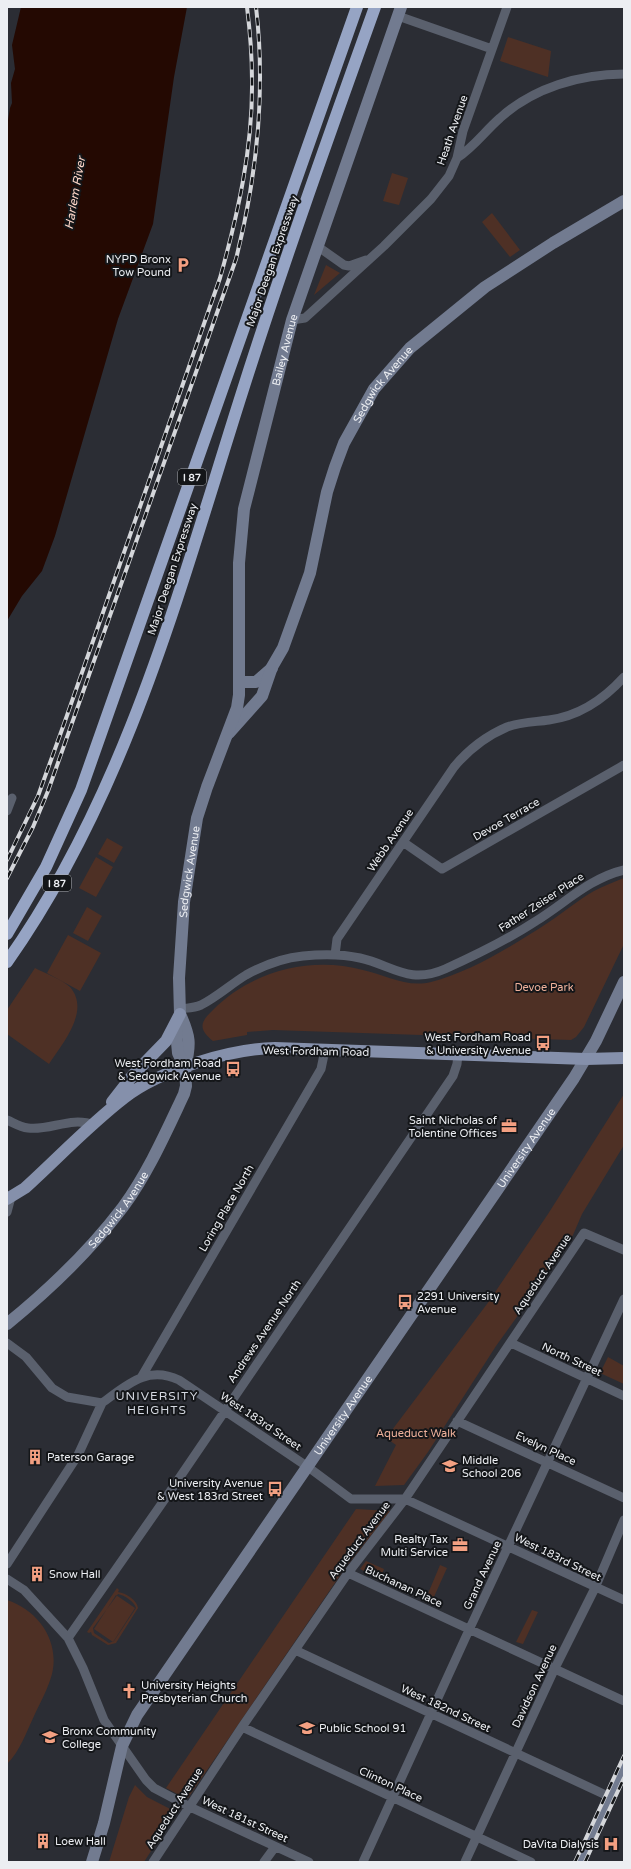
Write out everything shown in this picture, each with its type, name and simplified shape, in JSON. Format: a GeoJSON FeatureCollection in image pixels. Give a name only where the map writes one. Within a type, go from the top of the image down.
{"type":"FeatureCollection","features":[{"type":"Feature","properties":{"kind":"highway","name":"Major Deegan Expressway"},"geometry":{"type":"LineString","coordinates":[[7,934],[46,867],[81,790],[357,7]]}},
{"type":"Feature","properties":{"kind":"highway","name":"Major Deegan Expressway"},"geometry":{"type":"LineString","coordinates":[[7,962],[50,895],[77,845],[114,768],[138,709],[176,602],[274,295],[375,7]]}},
{"type":"Feature","properties":{"kind":"main road"},"geometry":{"type":"LineString","coordinates":[[96,1123],[133,1075],[166,1041],[180,1012]]}},
{"type":"Feature","properties":{"kind":"main road","name":"West Fordham Road"},"geometry":{"type":"LineString","coordinates":[[9,1198],[25,1188],[124,1098],[137,1089],[185,1067],[207,1060],[262,1049],[586,1059],[624,1058]]}},
{"type":"Feature","properties":{"kind":"street","name":"Heath Avenue"},"geometry":{"type":"LineString","coordinates":[[292,320],[305,318],[350,278],[430,199],[448,176],[457,158],[463,131],[507,7]]}},
{"type":"Feature","properties":{"kind":"street"},"geometry":{"type":"LineString","coordinates":[[400,11],[492,49]]}},
{"type":"Feature","properties":{"kind":"street","name":"Bailey Avenue"},"geometry":{"type":"LineString","coordinates":[[237,705],[239,682],[239,563],[244,509],[292,320],[400,11]]}},
{"type":"Feature","properties":{"kind":"street"},"geometry":{"type":"LineString","coordinates":[[457,158],[468,150],[500,117],[537,93],[575,79],[608,74],[624,74]]}},
{"type":"Feature","properties":{"kind":"street","name":"Sedgwick Avenue"},"geometry":{"type":"LineString","coordinates":[[227,735],[262,696],[272,667],[283,648],[310,573],[327,492],[334,467],[344,443],[374,389],[410,348],[486,287],[553,243],[623,201]]}},
{"type":"Feature","properties":{"kind":"street"},"geometry":{"type":"LineString","coordinates":[[317,246],[344,265],[349,266],[350,278]]}},
{"type":"Feature","properties":{"kind":"street","name":"Heath Avenue"},"geometry":{"type":"LineString","coordinates":[[349,266],[371,258]]}},
{"type":"Feature","properties":{"kind":"street","name":"Sedgwick Avenue"},"geometry":{"type":"LineString","coordinates":[[239,682],[256,682],[272,667]]}},
{"type":"Feature","properties":{"kind":"street","name":"Webb Avenue"},"geometry":{"type":"LineString","coordinates":[[334,955],[337,939],[454,767],[475,746],[485,738],[509,727],[522,723],[555,719],[576,713],[603,697],[624,677]]}},
{"type":"Feature","properties":{"kind":"street"},"geometry":{"type":"LineString","coordinates":[[237,705],[265,690]]}},
{"type":"Feature","properties":{"kind":"street","name":"Sedgwick Avenue"},"geometry":{"type":"LineString","coordinates":[[7,1324],[46,1292],[75,1263],[123,1206],[140,1181],[184,1094],[186,1086],[185,1067],[190,1049],[187,1030],[180,1012],[179,978],[184,902],[197,818],[237,705]]}},
{"type":"Feature","properties":{"kind":"street","name":"Devoe Terrace"},"geometry":{"type":"LineString","coordinates":[[403,842],[442,869],[624,765]]}},
{"type":"Feature","properties":{"kind":"street"},"geometry":{"type":"LineString","coordinates":[[7,811],[12,798]]}},
{"type":"Feature","properties":{"kind":"street","name":"Father Zeiser Place"},"geometry":{"type":"LineString","coordinates":[[334,955],[361,958],[396,972],[408,975],[432,974],[444,970],[510,937],[536,922],[591,883],[624,870]]}},
{"type":"Feature","properties":{"kind":"street"},"geometry":{"type":"LineString","coordinates":[[180,1012],[201,1005],[246,975],[278,960],[304,956],[334,955]]}},
{"type":"Feature","properties":{"kind":"street","name":"University Avenue"},"geometry":{"type":"LineString","coordinates":[[92,1862],[122,1746],[137,1715],[308,1468],[586,1059],[624,982]]}},
{"type":"Feature","properties":{"kind":"street","name":"Loring Place North"},"geometry":{"type":"LineString","coordinates":[[142,1376],[321,1069],[325,1050]]}},
{"type":"Feature","properties":{"kind":"street","name":"Andrews Avenue North"},"geometry":{"type":"LineString","coordinates":[[68,1638],[167,1496],[453,1076],[458,1064],[458,1054]]}},
{"type":"Feature","properties":{"kind":"street"},"geometry":{"type":"LineString","coordinates":[[7,1120],[28,1128],[74,1121],[96,1123]]}},
{"type":"Feature","properties":{"kind":"street"},"geometry":{"type":"LineString","coordinates":[[7,1212],[9,1198]]}},
{"type":"Feature","properties":{"kind":"street","name":"Aqueduct Avenue"},"geometry":{"type":"LineString","coordinates":[[152,1862],[242,1727],[348,1573],[405,1499],[584,1233],[624,1250]]}},
{"type":"Feature","properties":{"kind":"street","name":"Grand Avenue"},"geometry":{"type":"LineString","coordinates":[[363,1862],[432,1715],[469,1630],[624,1298]]}},
{"type":"Feature","properties":{"kind":"street"},"geometry":{"type":"LineString","coordinates":[[7,1343],[26,1357],[52,1388],[67,1396],[102,1403]]}},
{"type":"Feature","properties":{"kind":"street","name":"North Street"},"geometry":{"type":"LineString","coordinates":[[511,1343],[624,1396]]}},
{"type":"Feature","properties":{"kind":"street","name":"West 183rd Street"},"geometry":{"type":"LineString","coordinates":[[142,1376],[169,1375],[179,1380],[351,1499],[405,1499],[509,1546],[595,1588],[624,1600]]}},
{"type":"Feature","properties":{"kind":"street"},"geometry":{"type":"LineString","coordinates":[[7,1564],[78,1455],[102,1403],[142,1376]]}},
{"type":"Feature","properties":{"kind":"street","name":"Evelyn Place"},"geometry":{"type":"LineString","coordinates":[[457,1421],[624,1498]]}},
{"type":"Feature","properties":{"kind":"street","name":"Davidson Avenue"},"geometry":{"type":"LineString","coordinates":[[465,1862],[554,1670],[595,1588],[624,1520]]}},
{"type":"Feature","properties":{"kind":"street","name":"Buchanan Place"},"geometry":{"type":"LineString","coordinates":[[348,1573],[554,1670],[624,1701]]}},
{"type":"Feature","properties":{"kind":"street","name":"West 181st Street"},"geometry":{"type":"LineString","coordinates":[[7,1579],[24,1590],[68,1638],[83,1668],[98,1707],[122,1746],[146,1780],[154,1788],[190,1807],[309,1862]]}},
{"type":"Feature","properties":{"kind":"street","name":"West 182nd Street"},"geometry":{"type":"LineString","coordinates":[[295,1650],[515,1754],[610,1797]]}},
{"type":"Feature","properties":{"kind":"street","name":"Clinton Place"},"geometry":{"type":"LineString","coordinates":[[242,1727],[393,1799],[531,1862]]}},
{"type":"Feature","properties":{"kind":"street"},"geometry":{"type":"LineString","coordinates":[[580,1862],[624,1767]]}},
{"type":"Feature","properties":{"kind":"street"},"geometry":{"type":"LineString","coordinates":[[264,1862],[275,1846]]}},
{"type":"Feature","properties":{"kind":"green space"},"geometry":{"type":"Polygon","coordinates":[[[508,37],[551,51],[548,77],[500,61],[508,37]]]}},
{"type":"Feature","properties":{"kind":"green space"},"geometry":{"type":"Polygon","coordinates":[[[392,173],[408,178],[399,205],[383,201],[392,173]]]}},
{"type":"Feature","properties":{"kind":"green space"},"geometry":{"type":"Polygon","coordinates":[[[492,213],[520,250],[510,257],[482,222],[492,213]]]}},
{"type":"Feature","properties":{"kind":"green space"},"geometry":{"type":"Polygon","coordinates":[[[326,265],[340,273],[314,295],[326,265]]]}},
{"type":"Feature","properties":{"kind":"green space"},"geometry":{"type":"Polygon","coordinates":[[[107,838],[123,847],[114,863],[98,854],[107,838]]]}},
{"type":"Feature","properties":{"kind":"green space"},"geometry":{"type":"Polygon","coordinates":[[[96,857],[113,867],[96,897],[79,888],[96,857]]]}},
{"type":"Feature","properties":{"kind":"green space","name":"Devoe Park"},"geometry":{"type":"Polygon","coordinates":[[[624,878],[624,944],[584,1027],[576,1037],[571,1040],[273,1030],[247,1032],[247,1035],[213,1041],[208,1037],[203,1029],[202,1026],[205,1018],[228,997],[245,985],[283,970],[303,966],[343,966],[413,983],[431,982],[461,972],[492,957],[536,931],[601,887],[624,878]]]}},
{"type":"Feature","properties":{"kind":"green space"},"geometry":{"type":"Polygon","coordinates":[[[87,907],[102,916],[88,941],[73,933],[87,907]]]}},
{"type":"Feature","properties":{"kind":"green space"},"geometry":{"type":"Polygon","coordinates":[[[68,935],[101,953],[80,991],[47,973],[68,935]]]}},
{"type":"Feature","properties":{"kind":"green space"},"geometry":{"type":"Polygon","coordinates":[[[35,968],[67,984],[76,996],[76,1017],[67,1037],[49,1064],[7,1034],[7,1010],[35,968]]]}},
{"type":"Feature","properties":{"kind":"green space","name":"Aqueduct Walk"},"geometry":{"type":"Polygon","coordinates":[[[624,1094],[624,1145],[582,1214],[573,1235],[496,1346],[428,1452],[404,1485],[375,1486],[396,1445],[386,1438],[487,1304],[548,1214],[624,1094]]]}},
{"type":"Feature","properties":{"kind":"green space"},"geometry":{"type":"Polygon","coordinates":[[[608,1357],[624,1366],[624,1384],[600,1373],[608,1357]]]}},
{"type":"Feature","properties":{"kind":"green space"},"geometry":{"type":"Polygon","coordinates":[[[356,1509],[390,1511],[343,1571],[188,1798],[185,1798],[166,1788],[356,1509]]]}},
{"type":"Feature","properties":{"kind":"green space"},"geometry":{"type":"Polygon","coordinates":[[[366,1561],[384,1569],[380,1579],[360,1569],[366,1561]]]}},
{"type":"Feature","properties":{"kind":"green space"},"geometry":{"type":"Polygon","coordinates":[[[440,1565],[447,1568],[433,1599],[427,1596],[440,1565]]]}},
{"type":"Feature","properties":{"kind":"green space"},"geometry":{"type":"Polygon","coordinates":[[[117,1588],[119,1590],[118,1592],[131,1597],[136,1602],[138,1608],[116,1643],[108,1645],[92,1635],[91,1632],[87,1632],[117,1588]],[[118,1594],[93,1628],[94,1633],[109,1643],[114,1641],[136,1608],[131,1601],[118,1594]]]}},
{"type":"Feature","properties":{"kind":"green space"},"geometry":{"type":"Polygon","coordinates":[[[116,1595],[135,1608],[113,1642],[94,1629],[116,1595]]]}},
{"type":"Feature","properties":{"kind":"green space"},"geometry":{"type":"Polygon","coordinates":[[[7,1600],[28,1611],[44,1628],[53,1650],[54,1662],[52,1674],[44,1696],[19,1748],[7,1764],[7,1600]]]}},
{"type":"Feature","properties":{"kind":"green space"},"geometry":{"type":"Polygon","coordinates":[[[532,1610],[538,1612],[523,1644],[516,1642],[532,1610]]]}},
{"type":"Feature","properties":{"kind":"green space"},"geometry":{"type":"Polygon","coordinates":[[[135,1785],[147,1797],[176,1812],[144,1862],[109,1862],[129,1797],[135,1785]]]}},
{"type":"Feature","properties":{"kind":"water","name":"Harlem River"},"geometry":{"type":"Polygon","coordinates":[[[21,7],[187,7],[174,77],[153,224],[118,319],[55,536],[42,571],[22,596],[7,621],[7,126],[12,103],[11,83],[15,69],[12,45],[21,7]]]}},
{"type":"Feature","properties":{"kind":"railway"},"geometry":{"type":"LineString","coordinates":[[7,860],[38,796],[220,278],[238,205],[250,130],[252,71],[247,7]]}},
{"type":"Feature","properties":{"kind":"railway"},"geometry":{"type":"LineString","coordinates":[[7,878],[33,827],[48,791],[236,259],[249,197],[258,134],[260,71],[256,7]]}},
{"type":"Feature","properties":{"kind":"railway"},"geometry":{"type":"LineString","coordinates":[[575,1862],[624,1756]]}},
{"type":"Feature","properties":{"kind":"railway"},"geometry":{"type":"LineString","coordinates":[[585,1862],[624,1778]]}},
{"type":"Feature","properties":{"kind":"place","name":"NYPD Bronx Tow Pound"},"geometry":{"type":"Point","coordinates":[183,265]}},
{"type":"Feature","properties":{"kind":"place","name":"West Fordham Road & University Avenue"},"geometry":{"type":"Point","coordinates":[543,1043]}},
{"type":"Feature","properties":{"kind":"place","name":"West Fordham Road & Sedgwick Avenue"},"geometry":{"type":"Point","coordinates":[233,1069]}},
{"type":"Feature","properties":{"kind":"place","name":"Saint Nicholas of Tolentine Offices"},"geometry":{"type":"Point","coordinates":[509,1126]}},
{"type":"Feature","properties":{"kind":"place","name":"2291 University Avenue"},"geometry":{"type":"Point","coordinates":[405,1302]}},
{"type":"Feature","properties":{"kind":"place","name":"Paterson Garage"},"geometry":{"type":"Point","coordinates":[35,1457]}},
{"type":"Feature","properties":{"kind":"place","name":"Middle School 206"},"geometry":{"type":"Point","coordinates":[450,1466]}},
{"type":"Feature","properties":{"kind":"place","name":"University Avenue & West 183rd Street"},"geometry":{"type":"Point","coordinates":[275,1489]}},
{"type":"Feature","properties":{"kind":"place","name":"Realty Tax Multi Service"},"geometry":{"type":"Point","coordinates":[460,1545]}},
{"type":"Feature","properties":{"kind":"place","name":"Snow Hall"},"geometry":{"type":"Point","coordinates":[37,1574]}},
{"type":"Feature","properties":{"kind":"place","name":"University Heights Presbyterian Church"},"geometry":{"type":"Point","coordinates":[129,1691]}},
{"type":"Feature","properties":{"kind":"place","name":"Public School 91"},"geometry":{"type":"Point","coordinates":[307,1728]}},
{"type":"Feature","properties":{"kind":"place","name":"Bronx Community College"},"geometry":{"type":"Point","coordinates":[50,1737]}},
{"type":"Feature","properties":{"kind":"place","name":"Loew Hall"},"geometry":{"type":"Point","coordinates":[43,1841]}},
{"type":"Feature","properties":{"kind":"place","name":"DaVita Dialysis"},"geometry":{"type":"Point","coordinates":[611,1844]}},
{"type":"Feature","properties":{"kind":"district","name":"UNIVERSITY HEIGHTS"},"geometry":{"type":"Point","coordinates":[157,1403]}}]}
